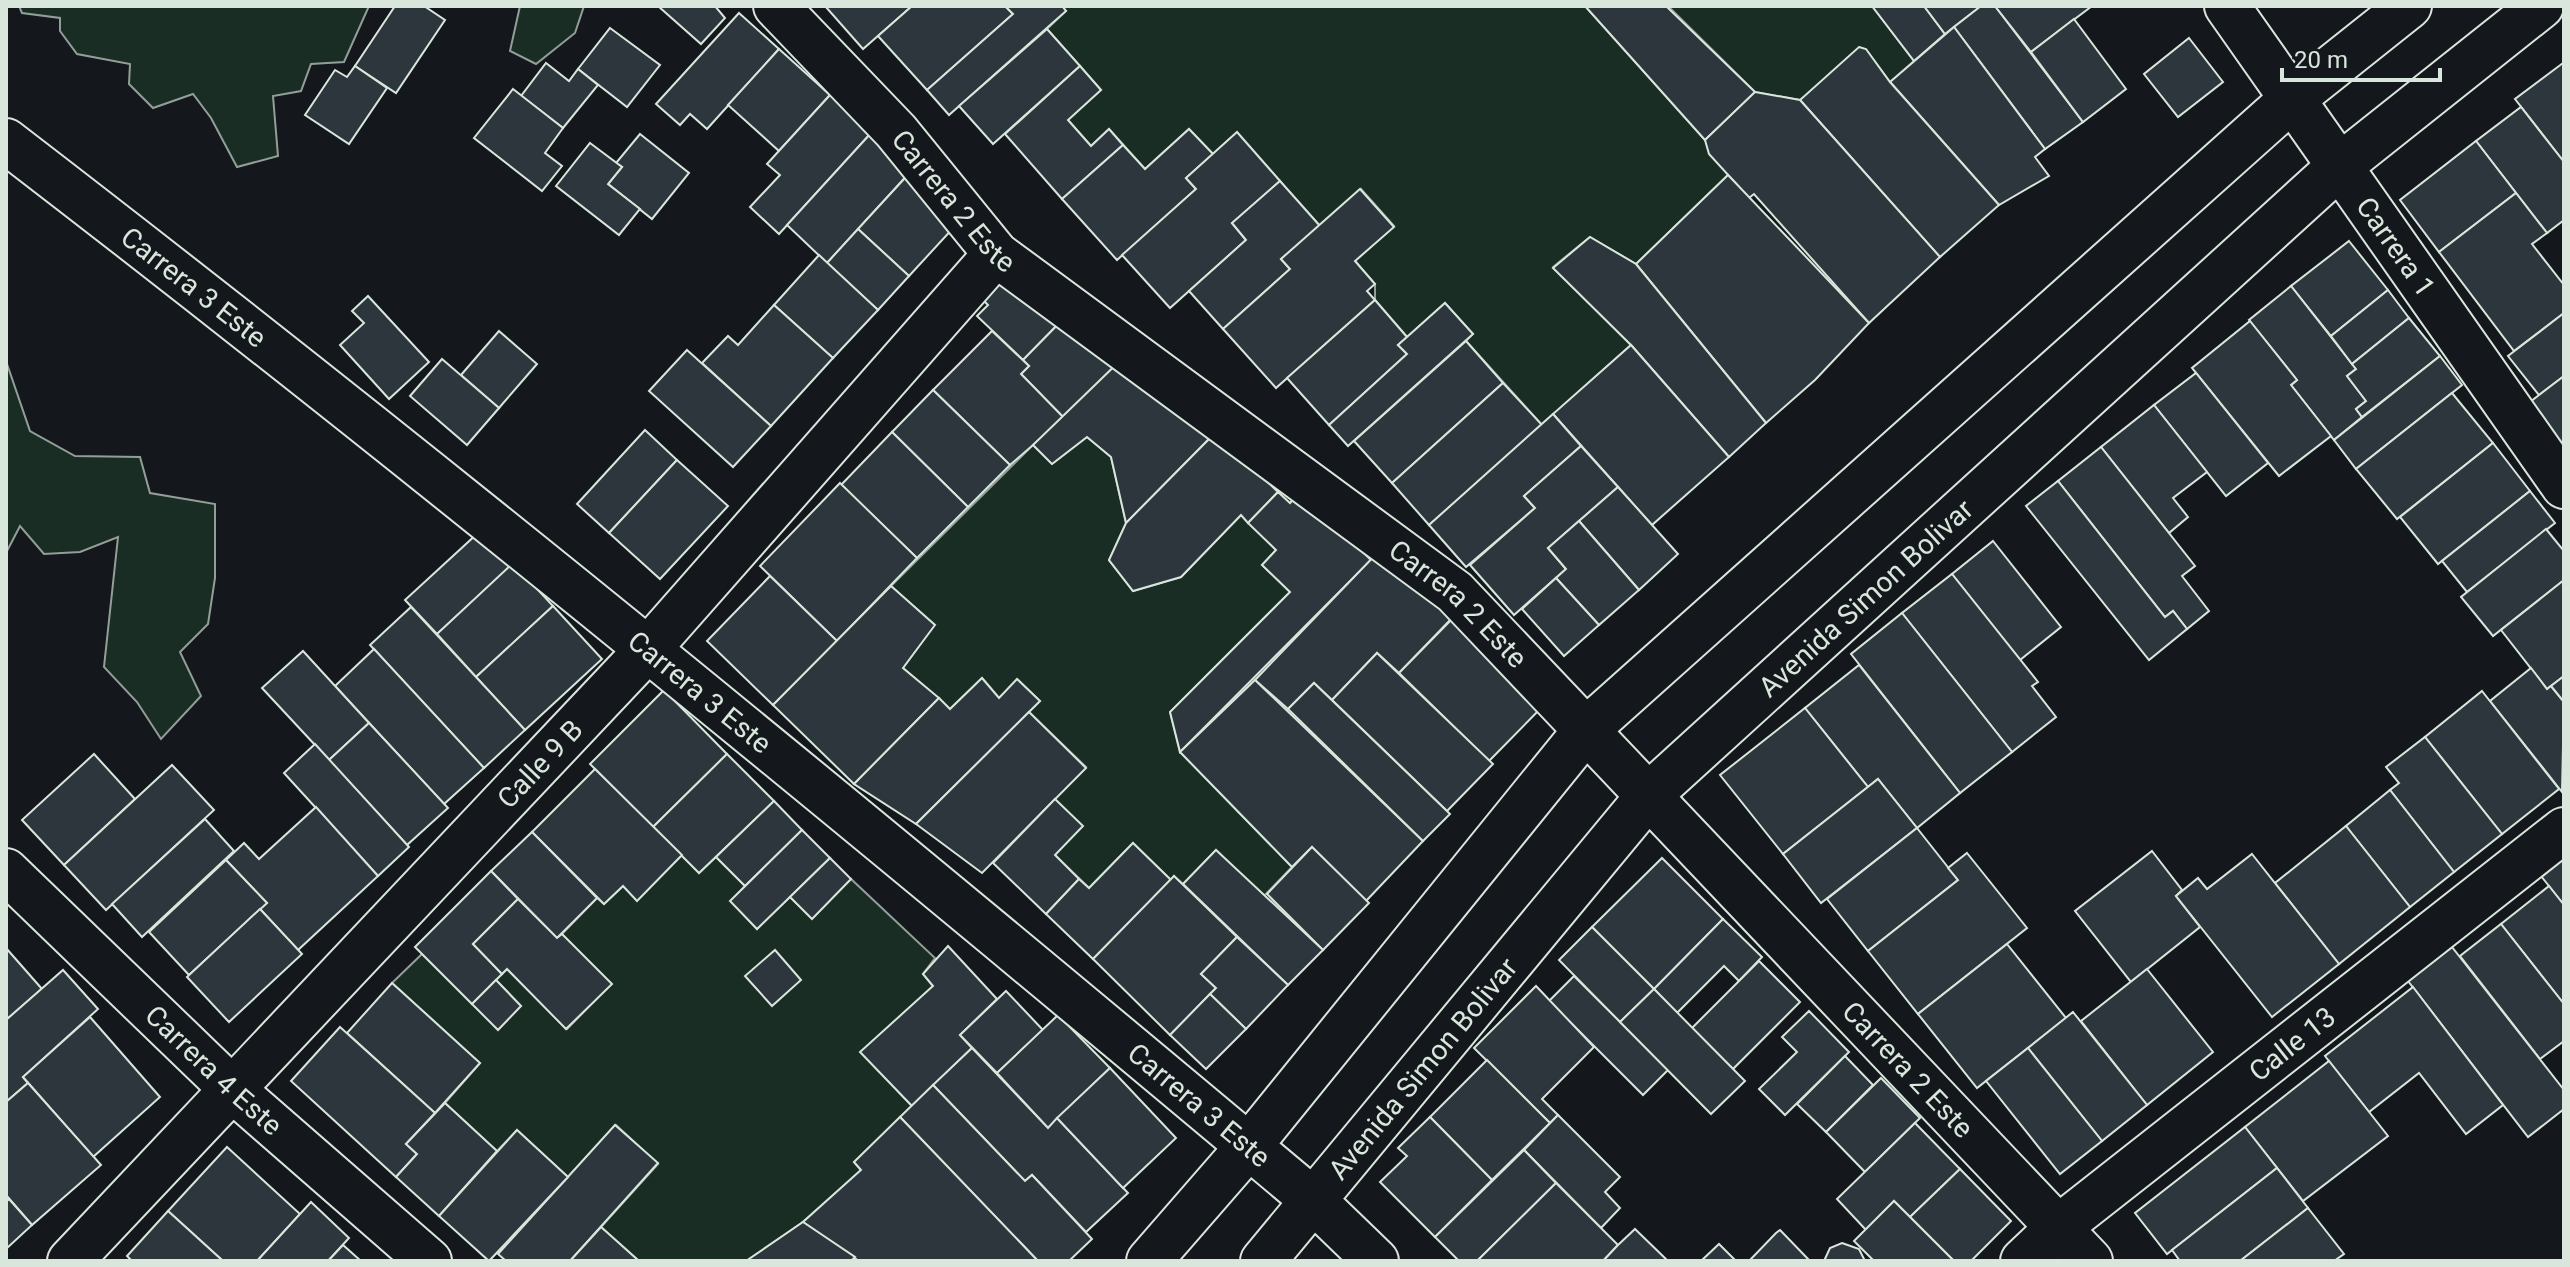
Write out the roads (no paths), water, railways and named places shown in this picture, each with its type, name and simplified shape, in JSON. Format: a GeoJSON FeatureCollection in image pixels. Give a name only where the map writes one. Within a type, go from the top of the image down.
{"type":"FeatureCollection","features":[{"type":"Feature","properties":{"kind":"street","name":"Carrera 2 Este"},"geometry":{"type":"LineString","coordinates":[[776,6],[896,131],[996,254],[1455,592],[2090,1261]]}},
{"type":"Feature","properties":{"kind":"street","name":"Carrera 1"},"geometry":{"type":"LineString","coordinates":[[2227,6],[2564,486]]}},
{"type":"Feature","properties":{"kind":"street"},"geometry":{"type":"LineString","coordinates":[[1149,1261],[1249,1146],[1586,730],[2291,100],[2409,6]]}},
{"type":"Feature","properties":{"kind":"street","name":"Avenida Simon Bolivar"},"geometry":{"type":"LineString","coordinates":[[1263,1261],[1650,794],[2341,165],[2541,6]]}},
{"type":"Feature","properties":{"kind":"street","name":"Carrera 3 Este"},"geometry":{"type":"LineString","coordinates":[[6,141],[226,310],[649,648],[1249,1146],[1314,1201],[1376,1261]]}},
{"type":"Feature","properties":{"kind":"street","name":"Calle 9 B"},"geometry":{"type":"LineString","coordinates":[[70,1261],[649,648],[996,254]]}},
{"type":"Feature","properties":{"kind":"street","name":"Calle 13"},"geometry":{"type":"LineString","coordinates":[[2023,1261],[2059,1227],[2564,830]]}},
{"type":"Feature","properties":{"kind":"street","name":"Carrera 4 Este"},"geometry":{"type":"LineString","coordinates":[[6,871],[233,1090],[429,1261]]}}]}
